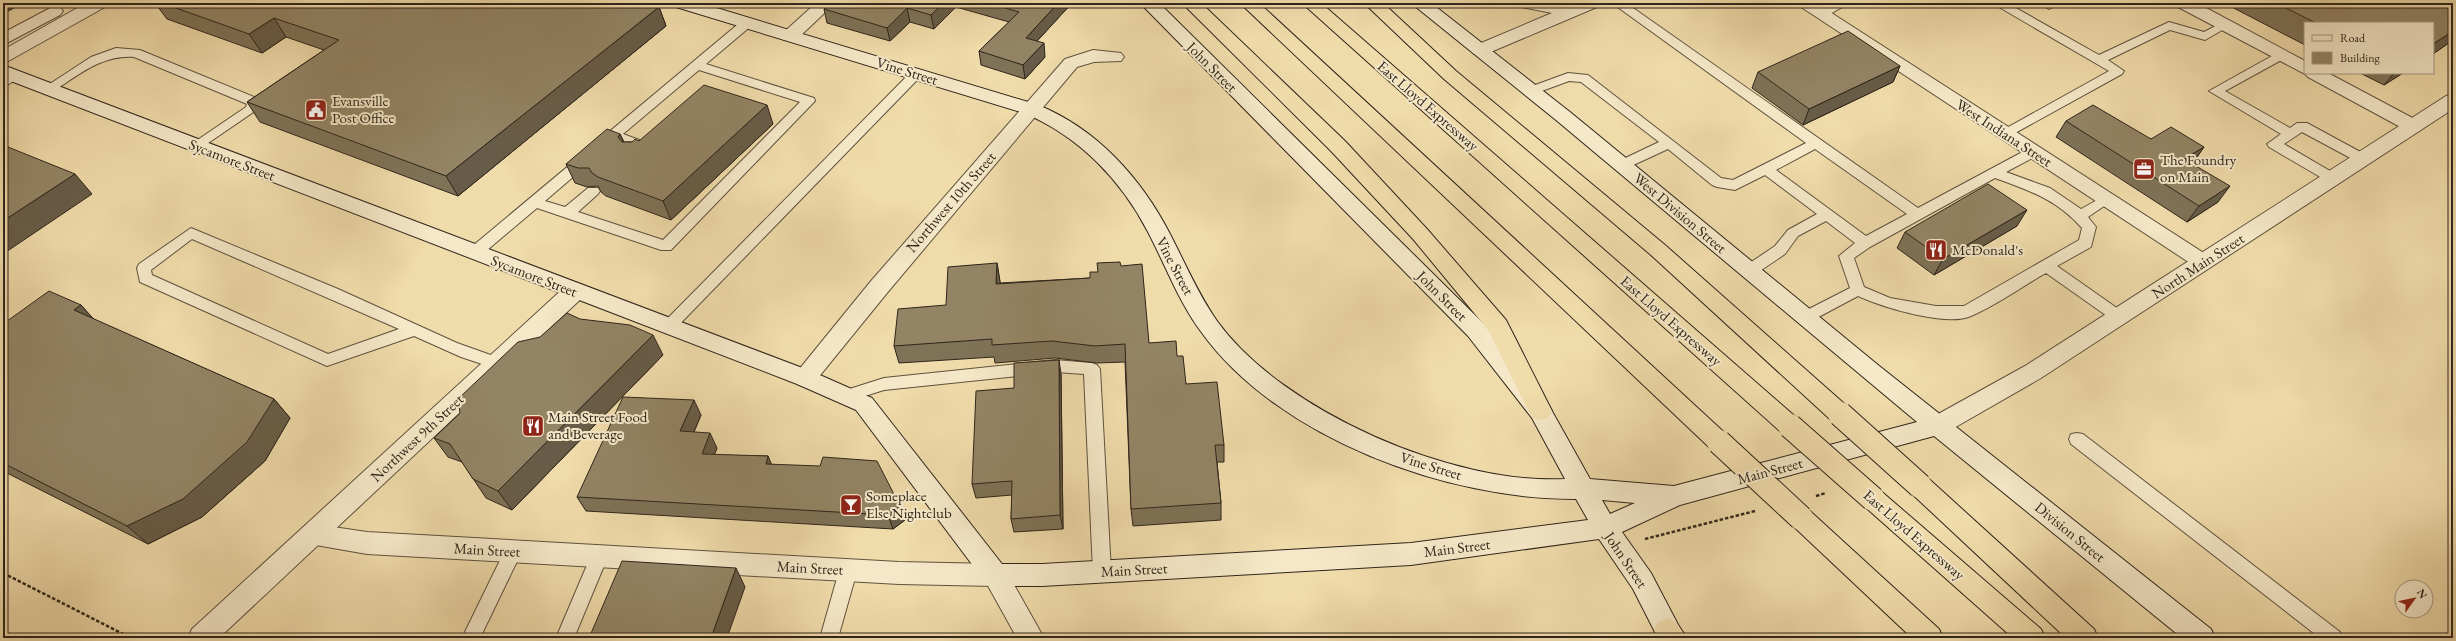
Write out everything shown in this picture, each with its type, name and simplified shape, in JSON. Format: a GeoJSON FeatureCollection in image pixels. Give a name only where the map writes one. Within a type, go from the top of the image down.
{"type":"FeatureCollection","features":[{"type":"Feature","properties":{"kind":"highway"},"geometry":{"type":"LineString","coordinates":[[1191,3],[1338,146],[1425,240],[1498,326],[1540,411]]}},
{"type":"Feature","properties":{"kind":"highway"},"geometry":{"type":"LineString","coordinates":[[1249,3],[1930,638]]}},
{"type":"Feature","properties":{"kind":"highway","name":"East Lloyd Expressway"},"geometry":{"type":"LineString","coordinates":[[1311,3],[2032,638]]}},
{"type":"Feature","properties":{"kind":"highway"},"geometry":{"type":"LineString","coordinates":[[1373,3],[1450,74],[1687,275],[2085,638]]}},
{"type":"Feature","properties":{"kind":"main road"},"geometry":{"type":"LineString","coordinates":[[3,40],[69,3]]}},
{"type":"Feature","properties":{"kind":"main road"},"geometry":{"type":"LineString","coordinates":[[3,58],[99,3]]}},
{"type":"Feature","properties":{"kind":"main road","name":"Vine Street"},"geometry":{"type":"LineString","coordinates":[[682,3],[1031,110],[1079,137],[1105,158],[1142,203],[1186,290],[1210,327],[1226,347],[1270,388],[1305,412],[1351,436],[1396,456],[1432,468],[1490,483],[1540,490],[1583,488],[1675,496]]}},
{"type":"Feature","properties":{"kind":"main road"},"geometry":{"type":"LineString","coordinates":[[790,36],[826,3]]}},
{"type":"Feature","properties":{"kind":"main road","name":"John Street"},"geometry":{"type":"LineString","coordinates":[[1149,3],[1476,330],[1540,411],[1605,528],[1642,581],[1671,635]]}},
{"type":"Feature","properties":{"kind":"main road","name":"West Division Street"},"geometry":{"type":"LineString","coordinates":[[1420,3],[1531,91],[1939,425]]}},
{"type":"Feature","properties":{"kind":"main road"},"geometry":{"type":"LineString","coordinates":[[1527,3],[1570,12]]}},
{"type":"Feature","properties":{"kind":"main road"},"geometry":{"type":"LineString","coordinates":[[1480,50],[1591,3]]}},
{"type":"Feature","properties":{"kind":"main road","name":"West Indiana Street"},"geometry":{"type":"LineString","coordinates":[[1804,3],[2203,262]]}},
{"type":"Feature","properties":{"kind":"main road"},"geometry":{"type":"LineString","coordinates":[[2184,3],[2304,67]]}},
{"type":"Feature","properties":{"kind":"main road","name":"Northwest 10th Street"},"geometry":{"type":"LineString","coordinates":[[805,378],[879,287],[1071,63],[1093,56],[1115,57]]}},
{"type":"Feature","properties":{"kind":"main road"},"geometry":{"type":"LineString","coordinates":[[2316,74],[2413,126]]}},
{"type":"Feature","properties":{"kind":"main road","name":"Sycamore Street"},"geometry":{"type":"LineString","coordinates":[[7,77],[48,89],[198,146],[575,292],[805,378],[864,404],[995,575],[1031,638]]}},
{"type":"Feature","properties":{"kind":"main road","name":"North Main Street"},"geometry":{"type":"LineString","coordinates":[[1939,425],[2033,372],[2361,158],[2453,100]]}},
{"type":"Feature","properties":{"kind":"main road","name":"Northwest 9th Street"},"geometry":{"type":"LineString","coordinates":[[201,638],[575,292]]}},
{"type":"Feature","properties":{"kind":"main road","name":"Main Street"},"geometry":{"type":"LineString","coordinates":[[313,535],[367,543],[848,570],[995,575],[1102,572],[1411,554],[1605,528],[1675,496],[1939,425]]}},
{"type":"Feature","properties":{"kind":"main road","name":"Division Street"},"geometry":{"type":"LineString","coordinates":[[1939,425],[2202,638]]}},
{"type":"Feature","properties":{"kind":"lane"},"geometry":{"type":"LineString","coordinates":[[1618,3],[1814,144],[1917,215]]}},
{"type":"Feature","properties":{"kind":"lane"},"geometry":{"type":"LineString","coordinates":[[1821,14],[1843,3]]}},
{"type":"Feature","properties":{"kind":"lane"},"geometry":{"type":"LineString","coordinates":[[1998,3],[2118,72],[2006,134]]}},
{"type":"Feature","properties":{"kind":"lane"},"geometry":{"type":"LineString","coordinates":[[2046,3],[2050,5],[2053,3]]}},
{"type":"Feature","properties":{"kind":"lane"},"geometry":{"type":"LineString","coordinates":[[474,253],[612,135],[747,23]]}},
{"type":"Feature","properties":{"kind":"lane"},"geometry":{"type":"LineString","coordinates":[[2098,60],[2169,26],[2205,36],[2224,25]]}},
{"type":"Feature","properties":{"kind":"lane"},"geometry":{"type":"LineString","coordinates":[[48,89],[95,60],[116,52],[136,53],[254,102],[252,109],[198,146]]}},
{"type":"Feature","properties":{"kind":"lane"},"geometry":{"type":"LineString","coordinates":[[2281,55],[2216,91],[2290,133]]}},
{"type":"Feature","properties":{"kind":"lane"},"geometry":{"type":"LineString","coordinates":[[534,202],[666,246],[810,101],[697,65]]}},
{"type":"Feature","properties":{"kind":"lane"},"geometry":{"type":"LineString","coordinates":[[668,327],[916,74]]}},
{"type":"Feature","properties":{"kind":"lane"},"geometry":{"type":"LineString","coordinates":[[1531,91],[1568,77],[1584,78],[1717,182],[1735,185],[1814,144]]}},
{"type":"Feature","properties":{"kind":"lane"},"geometry":{"type":"LineString","coordinates":[[2332,178],[2274,144],[2302,126],[2361,158]]}},
{"type":"Feature","properties":{"kind":"lane"},"geometry":{"type":"LineString","coordinates":[[612,135],[645,147],[635,156]]}},
{"type":"Feature","properties":{"kind":"lane"},"geometry":{"type":"LineString","coordinates":[[1622,165],[1668,143]]}},
{"type":"Feature","properties":{"kind":"lane"},"geometry":{"type":"LineString","coordinates":[[1994,173],[2045,191],[2073,209],[2089,227],[2086,243],[1966,312],[1936,312],[1887,303],[1858,290],[1846,256],[1865,243],[1917,215],[1994,173],[2033,152]]}},
{"type":"Feature","properties":{"kind":"lane"},"geometry":{"type":"LineString","coordinates":[[1766,169],[1865,243]]}},
{"type":"Feature","properties":{"kind":"lane"},"geometry":{"type":"LineString","coordinates":[[568,213],[593,191]]}},
{"type":"Feature","properties":{"kind":"lane"},"geometry":{"type":"LineString","coordinates":[[2080,216],[2106,200]]}},
{"type":"Feature","properties":{"kind":"lane"},"geometry":{"type":"LineString","coordinates":[[1749,271],[1780,250],[1794,232],[1827,215]]}},
{"type":"Feature","properties":{"kind":"lane"},"geometry":{"type":"LineString","coordinates":[[415,330],[327,360],[145,278],[144,268],[191,233],[415,330],[467,356],[497,363]]}},
{"type":"Feature","properties":{"kind":"lane"},"geometry":{"type":"LineString","coordinates":[[2046,266],[2119,317]]}},
{"type":"Feature","properties":{"kind":"lane"},"geometry":{"type":"LineString","coordinates":[[1806,317],[1858,290]]}},
{"type":"Feature","properties":{"kind":"lane"},"geometry":{"type":"LineString","coordinates":[[846,396],[884,384],[1055,366],[1092,369],[1102,572]]}},
{"type":"Feature","properties":{"kind":"lane"},"geometry":{"type":"LineString","coordinates":[[2077,439],[2334,638]]}},
{"type":"Feature","properties":{"kind":"lane"},"geometry":{"type":"LineString","coordinates":[[471,638],[513,551]]}},
{"type":"Feature","properties":{"kind":"lane"},"geometry":{"type":"LineString","coordinates":[[565,638],[599,556]]}},
{"type":"Feature","properties":{"kind":"lane"},"geometry":{"type":"LineString","coordinates":[[829,638],[848,570]]}},
{"type":"Feature","properties":{"kind":"path"},"geometry":{"type":"LineString","coordinates":[[3,573],[131,638]]}},
{"type":"Feature","properties":{"kind":"building"},"geometry":{"type":"Polygon","coordinates":[[[162,3],[646,3],[659,7],[446,176],[247,102],[339,40],[274,18],[249,34],[162,3]]]}},
{"type":"Feature","properties":{"kind":"building"},"geometry":{"type":"Polygon","coordinates":[[[831,3],[943,3],[931,15],[907,8],[887,28],[824,9],[831,3]]]}},
{"type":"Feature","properties":{"kind":"building"},"geometry":{"type":"Polygon","coordinates":[[[989,3],[1058,3],[1026,38],[1044,43],[1023,65],[979,51],[1019,12],[989,3]]]}},
{"type":"Feature","properties":{"kind":"building"},"geometry":{"type":"Polygon","coordinates":[[[2276,3],[2453,3],[2453,31],[2434,43],[2434,22],[2314,22],[2276,3]]]}},
{"type":"Feature","properties":{"kind":"building"},"geometry":{"type":"Polygon","coordinates":[[[1848,31],[1900,66],[1809,109],[1758,72],[1848,31]]]}},
{"type":"Feature","properties":{"kind":"building"},"geometry":{"type":"Polygon","coordinates":[[[704,85],[767,105],[663,201],[598,177],[592,173],[589,168],[578,168],[566,164],[607,129],[620,134],[618,137],[622,142],[632,142],[635,139],[639,141],[704,85]]]}},
{"type":"Feature","properties":{"kind":"building"},"geometry":{"type":"Polygon","coordinates":[[[2093,105],[2151,139],[2171,127],[2204,147],[2184,159],[2230,186],[2199,206],[2066,121],[2093,105]]]}},
{"type":"Feature","properties":{"kind":"building"},"geometry":{"type":"Polygon","coordinates":[[[3,145],[75,174],[3,221],[3,145]]]}},
{"type":"Feature","properties":{"kind":"building"},"geometry":{"type":"Polygon","coordinates":[[[1988,184],[2027,210],[1943,259],[1905,232],[1988,184]]]}},
{"type":"Feature","properties":{"kind":"building"},"geometry":{"type":"Polygon","coordinates":[[[1120,262],[1121,266],[1142,264],[1149,343],[1176,341],[1177,356],[1183,356],[1186,384],[1217,382],[1224,445],[1215,445],[1221,503],[1131,509],[1125,344],[1095,346],[1052,341],[992,345],[992,339],[894,346],[898,309],[946,305],[948,267],[997,263],[996,284],[1090,278],[1090,272],[1098,272],[1097,263],[1120,262]]]}},
{"type":"Feature","properties":{"kind":"building"},"geometry":{"type":"Polygon","coordinates":[[[49,291],[81,305],[74,310],[274,399],[247,442],[183,499],[127,526],[3,463],[3,324],[49,291]]]}},
{"type":"Feature","properties":{"kind":"building","name":"Main Street Food and Beverage"},"geometry":{"type":"Polygon","coordinates":[[[567,313],[580,319],[630,325],[653,335],[498,491],[473,479],[450,444],[434,438],[460,413],[458,399],[518,342],[540,337],[567,313]]]}},
{"type":"Feature","properties":{"kind":"building"},"geometry":{"type":"Polygon","coordinates":[[[1059,360],[1060,515],[1011,519],[1012,481],[972,484],[976,391],[1014,388],[1014,363],[1059,360]]]}},
{"type":"Feature","properties":{"kind":"building"},"geometry":{"type":"Polygon","coordinates":[[[623,397],[694,400],[680,431],[710,433],[702,454],[768,456],[766,464],[820,466],[823,457],[877,461],[900,506],[888,515],[577,497],[623,397]]]}},
{"type":"Feature","properties":{"kind":"building"},"geometry":{"type":"Polygon","coordinates":[[[622,561],[736,568],[711,638],[589,638],[622,561]]]}},
{"type":"Feature","properties":{"kind":"place","name":"Evansville Post Office"},"geometry":{"type":"Point","coordinates":[316,110]}},
{"type":"Feature","properties":{"kind":"place","name":"The Foundry on Main"},"geometry":{"type":"Point","coordinates":[2144,169]}},
{"type":"Feature","properties":{"kind":"place","name":"McDonald's"},"geometry":{"type":"Point","coordinates":[1936,250]}},
{"type":"Feature","properties":{"kind":"place","name":"Main Street Food and Beverage"},"geometry":{"type":"Point","coordinates":[533,426]}},
{"type":"Feature","properties":{"kind":"place","name":"Someplace Else Nightclub"},"geometry":{"type":"Point","coordinates":[851,505]}}]}
